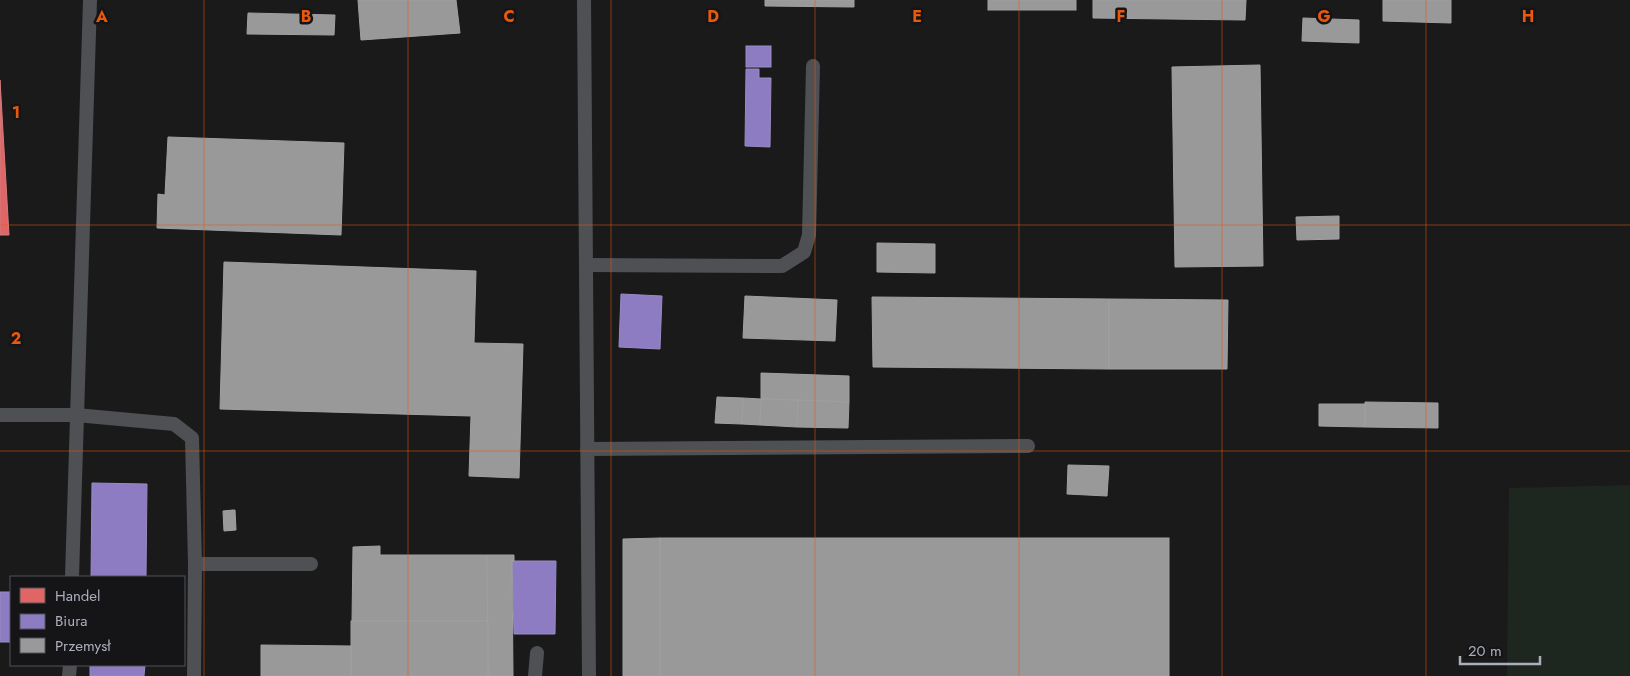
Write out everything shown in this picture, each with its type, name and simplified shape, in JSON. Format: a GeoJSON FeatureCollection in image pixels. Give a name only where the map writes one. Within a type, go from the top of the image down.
{"type":"FeatureCollection","features":[{"type":"Feature","properties":{"kind":"lane"},"geometry":{"type":"LineString","coordinates":[[72,576],[90,0]]}},
{"type":"Feature","properties":{"kind":"lane"},"geometry":{"type":"LineString","coordinates":[[584,0],[589,676]]}},
{"type":"Feature","properties":{"kind":"lane"},"geometry":{"type":"LineString","coordinates":[[586,265],[782,266],[804,252],[810,235],[813,66]]}},
{"type":"Feature","properties":{"kind":"lane"},"geometry":{"type":"LineString","coordinates":[[0,415],[76,415],[174,424],[192,438],[195,564],[194,676]]}},
{"type":"Feature","properties":{"kind":"lane"},"geometry":{"type":"LineString","coordinates":[[588,449],[1028,446]]}},
{"type":"Feature","properties":{"kind":"lane"},"geometry":{"type":"LineString","coordinates":[[195,564],[311,564]]}},
{"type":"Feature","properties":{"kind":"lane"},"geometry":{"type":"LineString","coordinates":[[535,676],[537,653]]}},
{"type":"Feature","properties":{"kind":"shaded area"},"geometry":{"type":"Polygon","coordinates":[[[1630,485],[1630,676],[1507,676],[1509,488],[1630,485]]]}},
{"type":"Feature","properties":{"kind":"building: Handel"},"geometry":{"type":"Polygon","coordinates":[[[0,80],[9,235],[0,235],[0,80]]]}},
{"type":"Feature","properties":{"kind":"building: Biura"},"geometry":{"type":"Polygon","coordinates":[[[746,46],[771,46],[771,67],[746,67],[746,46]]]}},
{"type":"Feature","properties":{"kind":"building: Biura"},"geometry":{"type":"Polygon","coordinates":[[[746,69],[759,69],[759,78],[771,78],[770,147],[745,146],[746,69]]]}},
{"type":"Feature","properties":{"kind":"building: Biura"},"geometry":{"type":"Polygon","coordinates":[[[621,294],[662,296],[660,349],[619,347],[621,294]]]}},
{"type":"Feature","properties":{"kind":"building: Biura"},"geometry":{"type":"Polygon","coordinates":[[[92,483],[147,484],[146,576],[91,576],[92,483]]]}},
{"type":"Feature","properties":{"kind":"building: Biura"},"geometry":{"type":"Polygon","coordinates":[[[512,561],[556,561],[555,634],[514,634],[512,561]]]}},
{"type":"Feature","properties":{"kind":"building: Biura"},"geometry":{"type":"Polygon","coordinates":[[[0,592],[10,592],[10,642],[0,642],[0,592]]]}},
{"type":"Feature","properties":{"kind":"building: Biura"},"geometry":{"type":"Polygon","coordinates":[[[90,666],[145,666],[144,676],[90,676],[90,666]]]}},
{"type":"Feature","properties":{"kind":"building: Przemysł"},"geometry":{"type":"Polygon","coordinates":[[[358,0],[456,0],[460,33],[361,40],[358,0]]]}},
{"type":"Feature","properties":{"kind":"building: Przemysł"},"geometry":{"type":"Polygon","coordinates":[[[765,0],[854,0],[854,7],[765,6],[765,0]]]}},
{"type":"Feature","properties":{"kind":"building: Przemysł"},"geometry":{"type":"Polygon","coordinates":[[[988,0],[1076,0],[1076,10],[988,10],[988,0]]]}},
{"type":"Feature","properties":{"kind":"building: Przemysł"},"geometry":{"type":"Polygon","coordinates":[[[1093,0],[1246,0],[1245,20],[1093,18],[1093,0]]]}},
{"type":"Feature","properties":{"kind":"building: Przemysł"},"geometry":{"type":"Polygon","coordinates":[[[1383,0],[1451,0],[1451,23],[1383,21],[1383,0]]]}},
{"type":"Feature","properties":{"kind":"building: Przemysł"},"geometry":{"type":"Polygon","coordinates":[[[248,13],[335,15],[334,35],[247,34],[248,13]]]}},
{"type":"Feature","properties":{"kind":"building: Przemysł"},"geometry":{"type":"Polygon","coordinates":[[[1303,18],[1359,20],[1359,43],[1302,41],[1303,18]]]}},
{"type":"Feature","properties":{"kind":"building: Przemysł"},"geometry":{"type":"Polygon","coordinates":[[[1260,65],[1263,266],[1175,267],[1172,67],[1260,65]]]}},
{"type":"Feature","properties":{"kind":"building: Przemysł"},"geometry":{"type":"Polygon","coordinates":[[[168,137],[344,143],[341,235],[157,228],[158,194],[165,195],[168,137]]]}},
{"type":"Feature","properties":{"kind":"building: Przemysł"},"geometry":{"type":"Polygon","coordinates":[[[1339,216],[1339,239],[1297,240],[1296,217],[1339,216]]]}},
{"type":"Feature","properties":{"kind":"building: Przemysł"},"geometry":{"type":"Polygon","coordinates":[[[877,243],[935,244],[935,273],[877,272],[877,243]]]}},
{"type":"Feature","properties":{"kind":"building: Przemysł"},"geometry":{"type":"Polygon","coordinates":[[[224,262],[476,271],[474,343],[523,344],[519,478],[469,476],[471,416],[220,409],[224,262]]]}},
{"type":"Feature","properties":{"kind":"building: Przemysł"},"geometry":{"type":"Polygon","coordinates":[[[745,296],[837,300],[835,341],[743,338],[745,296]]]}},
{"type":"Feature","properties":{"kind":"building: Przemysł"},"geometry":{"type":"Polygon","coordinates":[[[872,297],[1109,299],[1109,369],[873,367],[872,297]]]}},
{"type":"Feature","properties":{"kind":"building: Przemysł"},"geometry":{"type":"Polygon","coordinates":[[[1109,299],[1228,300],[1227,369],[1109,369],[1109,299]]]}},
{"type":"Feature","properties":{"kind":"building: Przemysł"},"geometry":{"type":"Polygon","coordinates":[[[761,373],[849,376],[849,402],[761,399],[761,373]]]}},
{"type":"Feature","properties":{"kind":"building: Przemysł"},"geometry":{"type":"Polygon","coordinates":[[[717,397],[743,398],[742,424],[715,423],[717,397]]]}},
{"type":"Feature","properties":{"kind":"building: Przemysł"},"geometry":{"type":"Polygon","coordinates":[[[743,398],[761,399],[760,425],[742,424],[743,398]]]}},
{"type":"Feature","properties":{"kind":"building: Przemysł"},"geometry":{"type":"Polygon","coordinates":[[[761,399],[798,400],[797,427],[760,425],[761,399]]]}},
{"type":"Feature","properties":{"kind":"building: Przemysł"},"geometry":{"type":"Polygon","coordinates":[[[798,400],[849,402],[848,428],[797,427],[798,400]]]}},
{"type":"Feature","properties":{"kind":"building: Przemysł"},"geometry":{"type":"Polygon","coordinates":[[[1365,402],[1438,403],[1438,428],[1365,427],[1365,402]]]}},
{"type":"Feature","properties":{"kind":"building: Przemysł"},"geometry":{"type":"Polygon","coordinates":[[[1319,404],[1365,404],[1365,427],[1319,426],[1319,404]]]}},
{"type":"Feature","properties":{"kind":"building: Przemysł"},"geometry":{"type":"Polygon","coordinates":[[[1068,465],[1109,466],[1107,496],[1067,494],[1068,465]]]}},
{"type":"Feature","properties":{"kind":"building: Przemysł"},"geometry":{"type":"Polygon","coordinates":[[[235,510],[236,530],[224,531],[223,511],[235,510]]]}},
{"type":"Feature","properties":{"kind":"building: Przemysł"},"geometry":{"type":"Polygon","coordinates":[[[660,538],[1169,538],[1169,676],[660,676],[660,538]]]}},
{"type":"Feature","properties":{"kind":"building: Przemysł"},"geometry":{"type":"Polygon","coordinates":[[[660,538],[660,676],[623,676],[623,539],[660,538]]]}},
{"type":"Feature","properties":{"kind":"building: Przemysł"},"geometry":{"type":"Polygon","coordinates":[[[380,546],[380,555],[487,555],[488,621],[352,621],[353,547],[380,546]]]}},
{"type":"Feature","properties":{"kind":"building: Przemysł"},"geometry":{"type":"Polygon","coordinates":[[[487,555],[514,555],[514,561],[512,561],[513,676],[488,676],[487,555]]]}},
{"type":"Feature","properties":{"kind":"building: Przemysł"},"geometry":{"type":"Polygon","coordinates":[[[351,621],[488,621],[488,676],[351,676],[351,621]]]}},
{"type":"Feature","properties":{"kind":"building: Przemysł"},"geometry":{"type":"Polygon","coordinates":[[[261,645],[351,646],[351,676],[261,676],[261,645]]]}}]}
